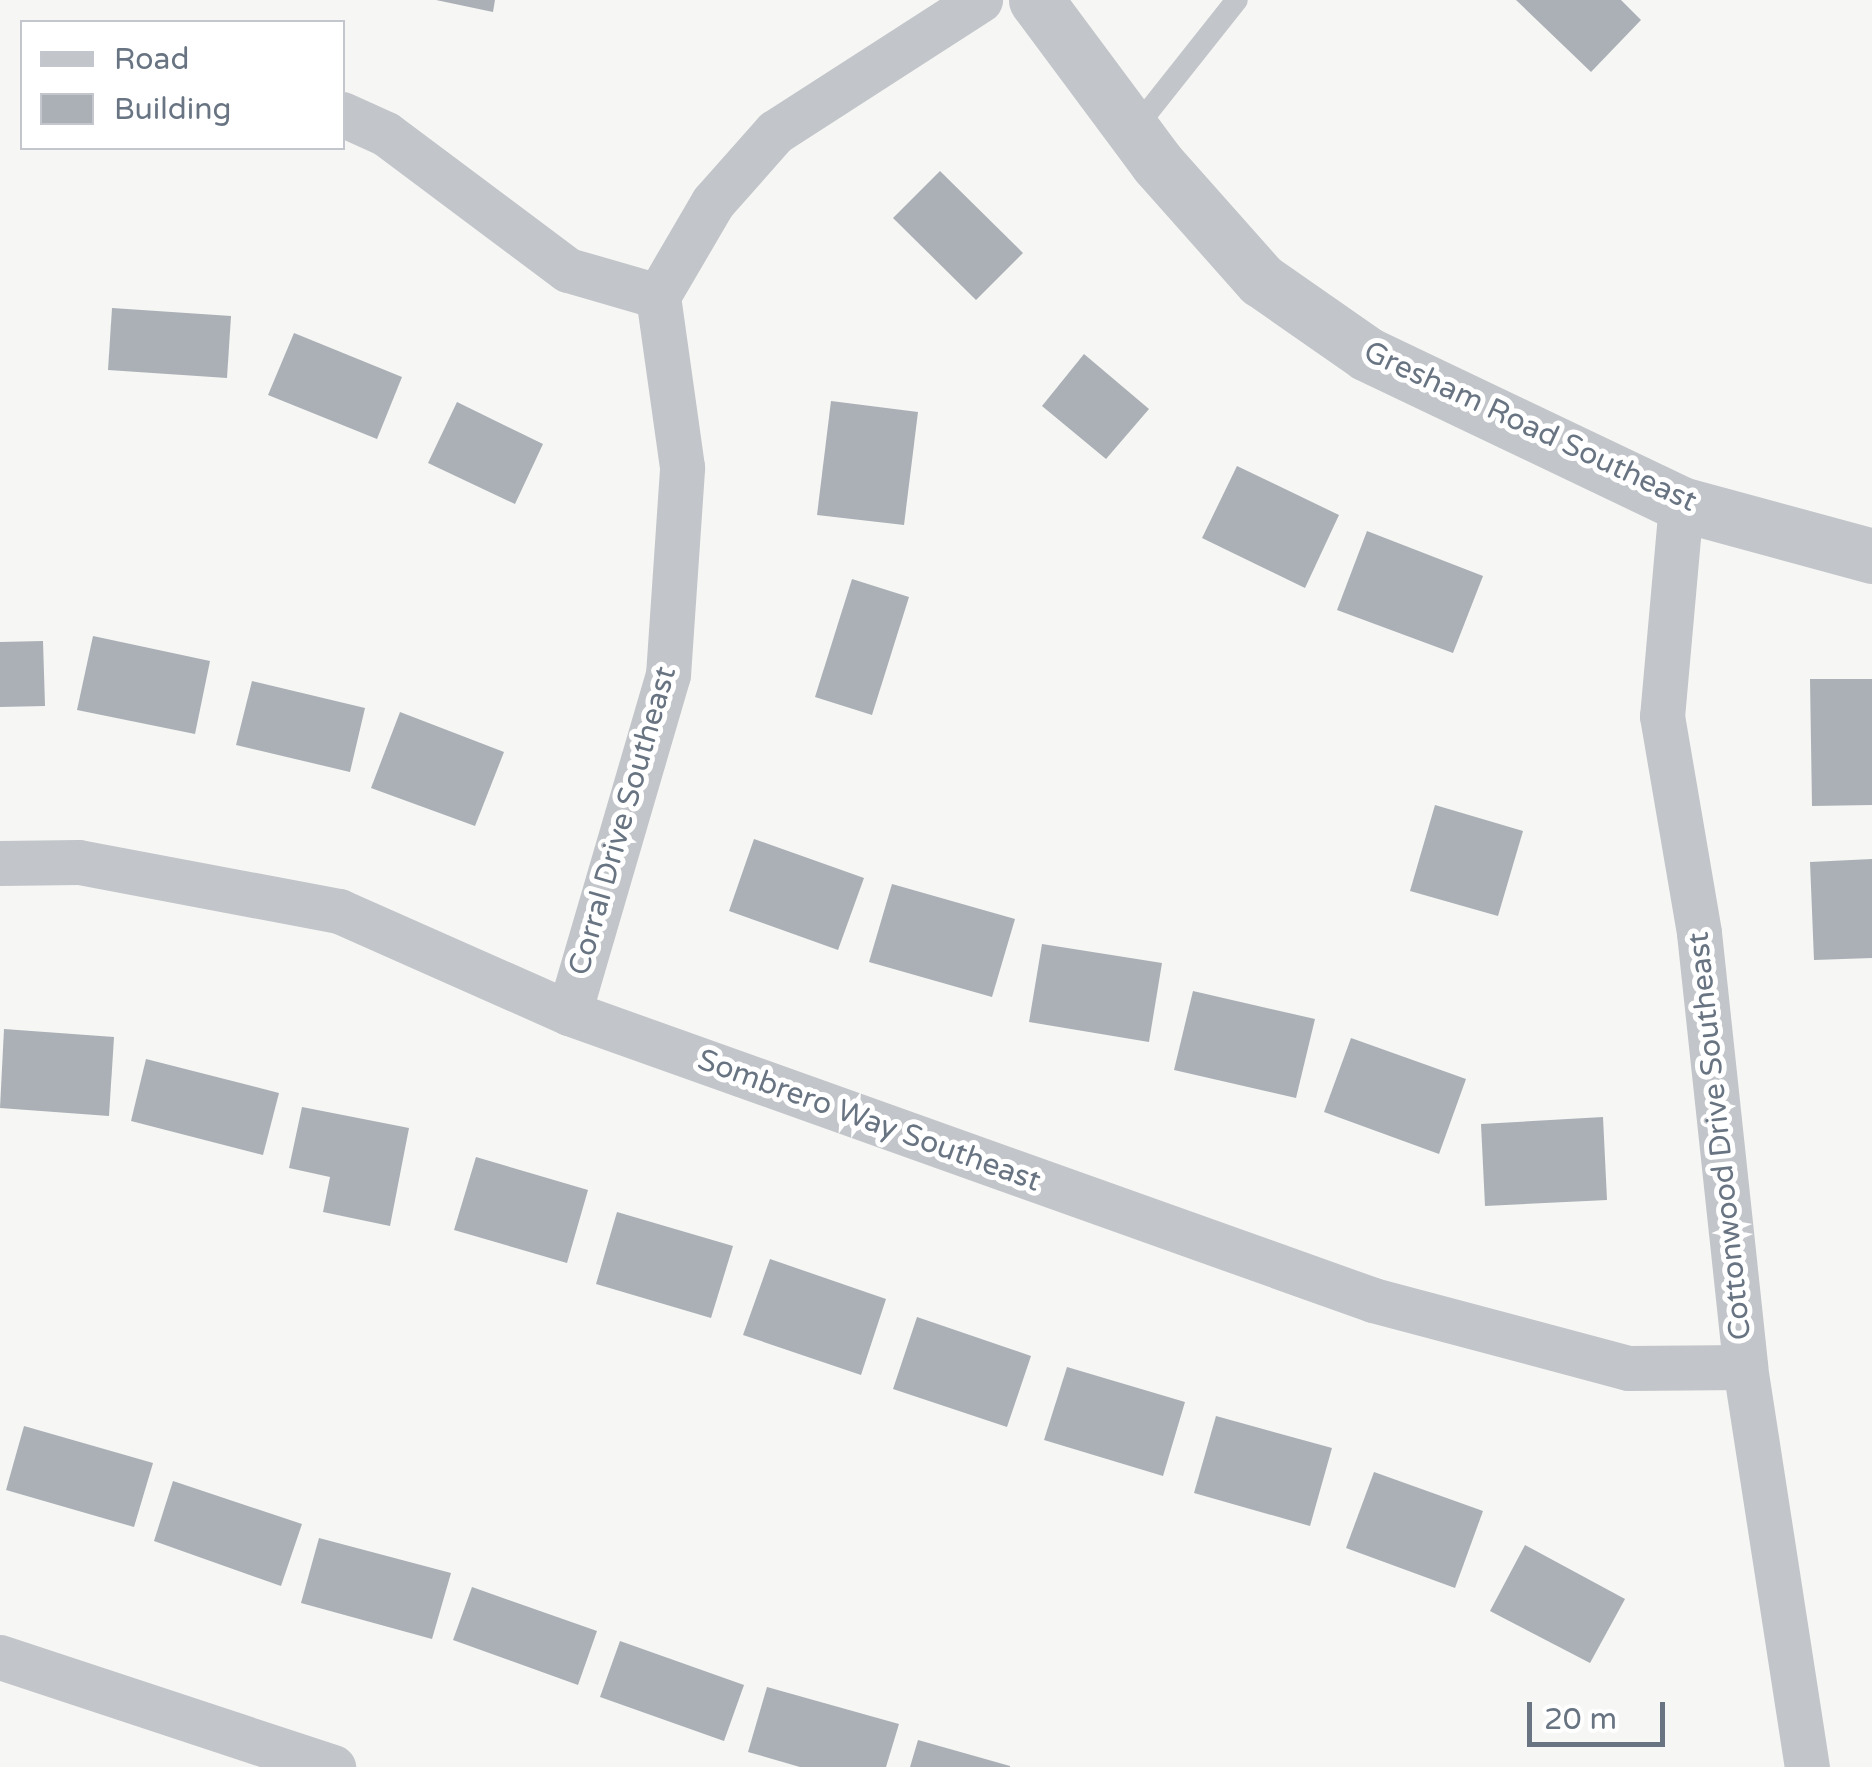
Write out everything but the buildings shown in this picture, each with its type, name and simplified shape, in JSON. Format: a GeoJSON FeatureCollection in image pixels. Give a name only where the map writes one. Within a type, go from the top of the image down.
{"type":"FeatureCollection","features":[{"type":"Feature","properties":{"kind":"street"},"geometry":{"type":"LineString","coordinates":[[345,115],[386,134],[568,270],[658,296],[713,202],[775,132],[980,0]]}},
{"type":"Feature","properties":{"kind":"street","name":"Gresham Road Southeast"},"geometry":{"type":"LineString","coordinates":[[1036,0],[1133,131],[1261,280],[1367,354],[1681,504],[1872,556]]}},
{"type":"Feature","properties":{"kind":"street","name":"Corral Drive Southeast"},"geometry":{"type":"LineString","coordinates":[[569,1013],[668,675],[682,467],[658,296]]}},
{"type":"Feature","properties":{"kind":"street","name":"Cottonwood Drive Southeast"},"geometry":{"type":"LineString","coordinates":[[1681,504],[1662,716],[1699,933],[1745,1367],[1808,1767]]}},
{"type":"Feature","properties":{"kind":"street","name":"Sombrero Way Southeast"},"geometry":{"type":"LineString","coordinates":[[0,863],[78,862],[339,911],[569,1013],[1373,1300],[1628,1368],[1745,1367]]}},
{"type":"Feature","properties":{"kind":"street"},"geometry":{"type":"LineString","coordinates":[[0,1656],[333,1767]]}},
{"type":"Feature","properties":{"kind":"lane"},"geometry":{"type":"LineString","coordinates":[[1133,131],[1236,0]]}}]}
